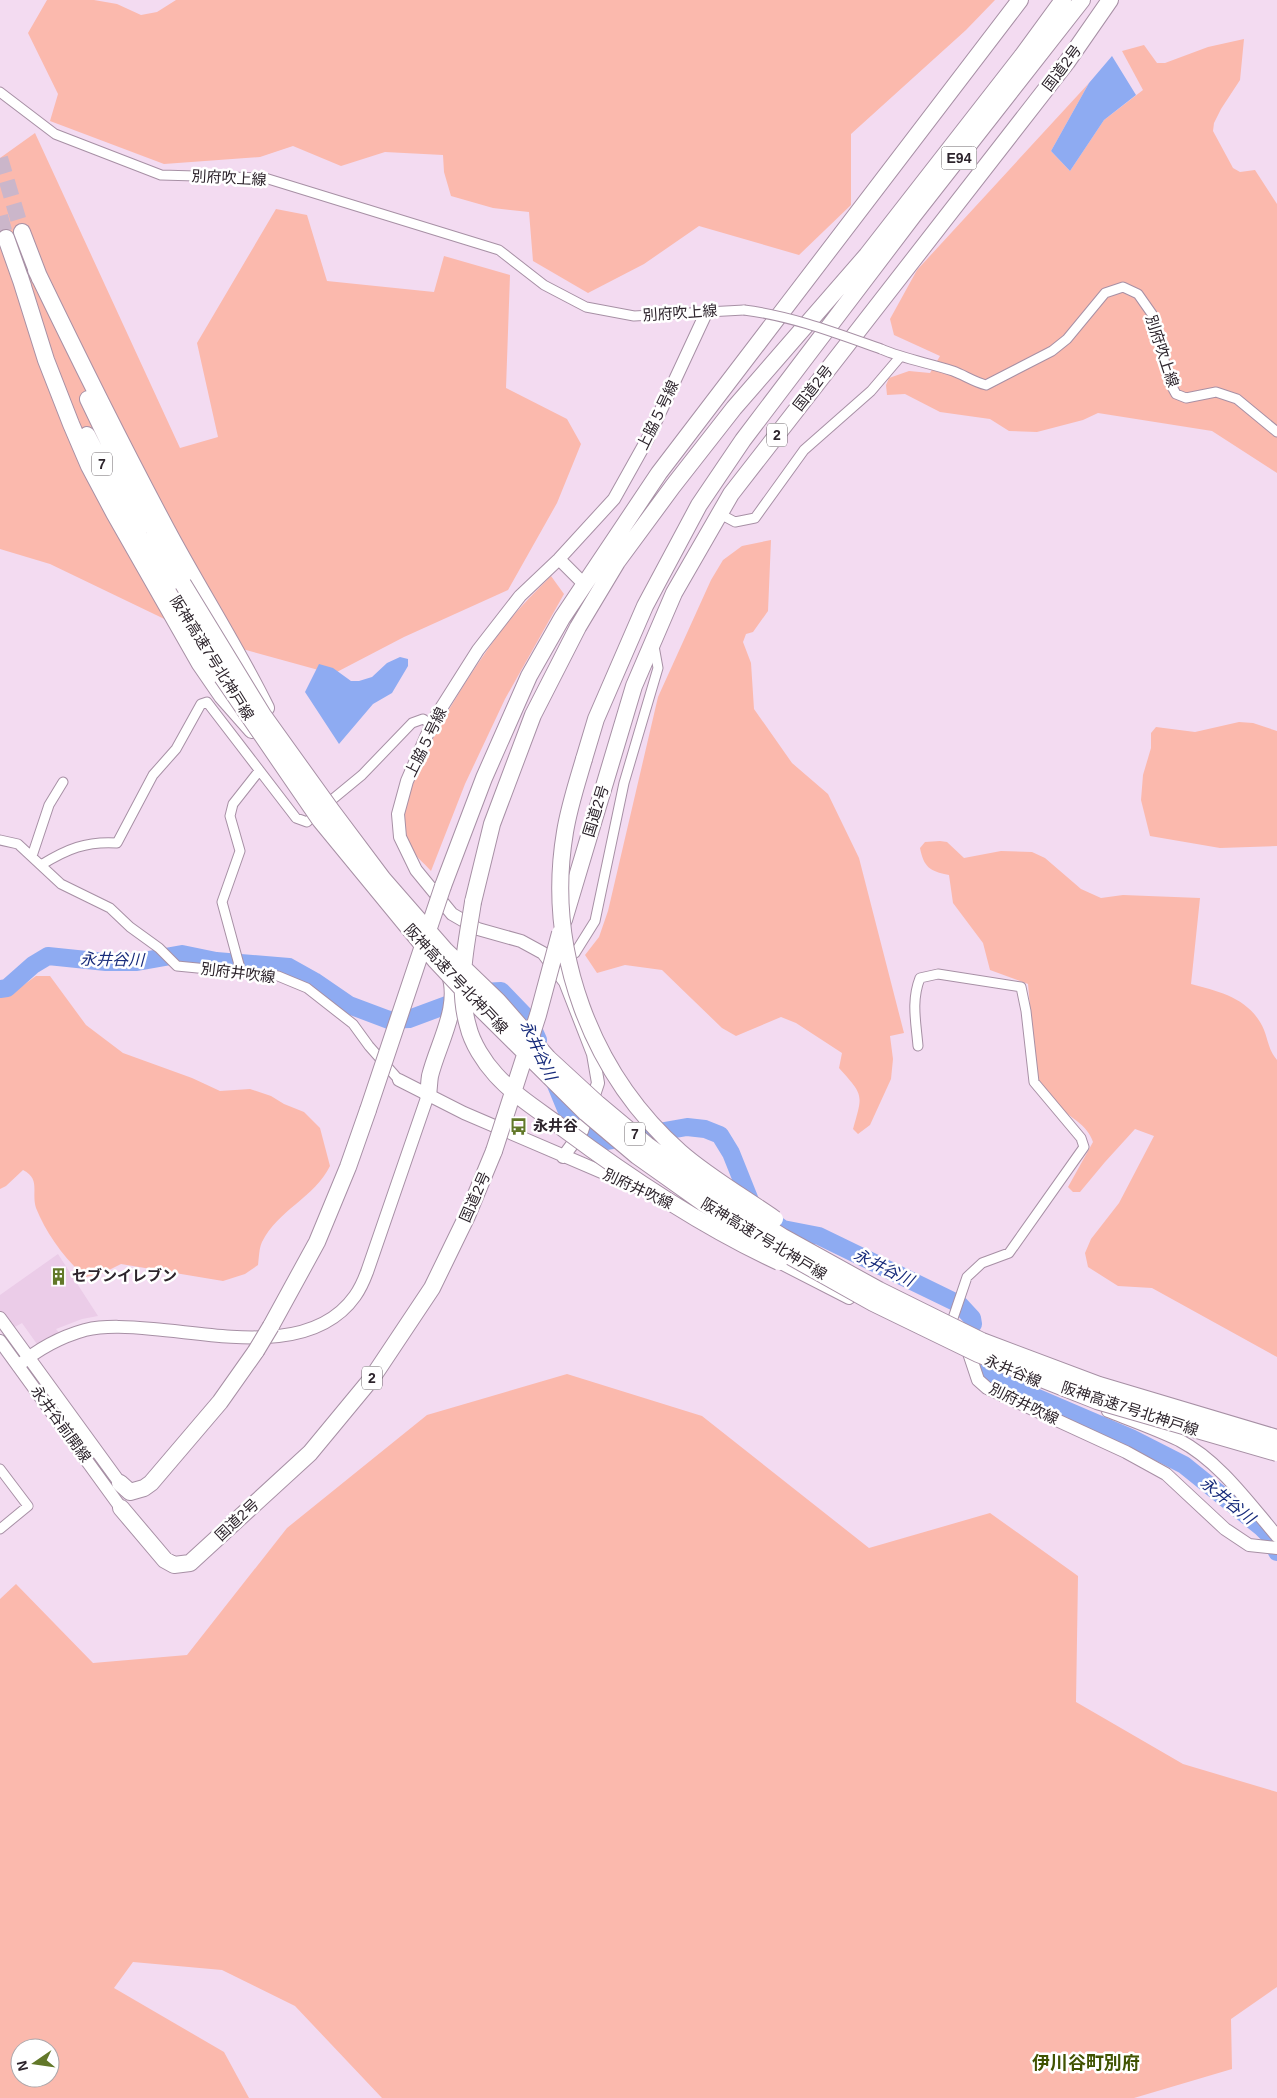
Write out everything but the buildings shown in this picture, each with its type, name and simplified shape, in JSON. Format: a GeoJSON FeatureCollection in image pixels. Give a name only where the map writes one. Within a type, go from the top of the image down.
{"type":"FeatureCollection","features":[{"type":"Feature","properties":{"kind":"highway"},"geometry":{"type":"LineString","coordinates":[[134,1523],[132,1514],[134,1504],[144,1488],[220,1402],[256,1351],[317,1242],[348,1167],[443,886],[484,778],[529,676],[562,618],[659,473],[1020,0]]}},
{"type":"Feature","properties":{"kind":"highway","name":"E94"},"geometry":{"type":"LineString","coordinates":[[876,1297],[771,1258],[694,1217],[602,1157],[516,1093],[495,1074],[479,1052],[468,1027],[462,982],[474,902],[492,824],[533,715],[578,627],[612,570],[673,486],[734,408],[867,255],[1022,56],[1063,0]]}},
{"type":"Feature","properties":{"kind":"highway","name":"E94"},"geometry":{"type":"LineString","coordinates":[[876,1297],[680,1152],[643,1115],[618,1080],[600,1050],[583,1015],[572,977],[561,914],[561,872],[565,832],[596,719],[645,606],[699,505],[743,440],[1082,0]]}},
{"type":"Feature","properties":{"kind":"highway","name":"国道2号"},"geometry":{"type":"LineString","coordinates":[[121,1508],[164,1560],[174,1565],[190,1562],[310,1453],[372,1378],[432,1288],[467,1216],[494,1150],[538,1015],[560,933],[634,686],[674,593],[720,514],[743,479],[1067,62],[1110,0]]}},
{"type":"Feature","properties":{"kind":"highway","name":"阪神高速7号北神戸線"},"geometry":{"type":"LineString","coordinates":[[22,232],[75,370],[99,424],[183,584],[263,714],[332,812],[383,879],[445,950],[498,1001],[548,1058],[598,1104],[647,1145],[715,1194],[876,1297],[978,1354],[1097,1401],[1277,1453]]}},
{"type":"Feature","properties":{"kind":"highway","name":"阪神高速7号北神戸線"},"geometry":{"type":"LineString","coordinates":[[6,238],[60,376],[111,482],[170,590],[222,678],[320,820],[373,886],[435,960],[482,1010],[586,1113],[637,1156],[706,1205],[774,1248],[876,1297],[982,1341],[1100,1385],[1277,1438]]}},
{"type":"Feature","properties":{"kind":"highway"},"geometry":{"type":"LineString","coordinates":[[36,270],[132,464],[250,676],[299,772],[364,861],[454,968],[458,978],[458,1006],[436,1080],[428,1095]]}},
{"type":"Feature","properties":{"kind":"highway"},"geometry":{"type":"LineString","coordinates":[[20,276],[46,360],[89,466],[151,581],[200,664],[222,696],[292,778],[359,865],[448,971],[454,992],[452,1005],[430,1077],[428,1095]]}},
{"type":"Feature","properties":{"kind":"highway"},"geometry":{"type":"LineString","coordinates":[[120,1483],[130,1492],[144,1488]]}},
{"type":"Feature","properties":{"kind":"street","name":"別府吹上線"},"geometry":{"type":"LineString","coordinates":[[0,92],[55,134],[161,175],[265,178],[498,250],[544,285],[586,307],[634,316],[744,310],[773,314],[804,322],[900,357],[954,372],[986,385],[1052,351],[1067,339],[1105,292],[1123,287],[1138,294],[1152,314],[1170,383],[1176,394],[1186,398],[1216,392],[1237,399],[1277,432]]}},
{"type":"Feature","properties":{"kind":"street","name":"上脇５号線"},"geometry":{"type":"LineString","coordinates":[[563,1157],[582,1131],[598,1083],[593,1054],[565,982],[543,953],[522,941],[478,929],[452,914],[416,870],[400,837],[398,814],[407,781],[432,724],[478,650],[520,596],[559,559],[614,499],[647,440],[708,311]]}},
{"type":"Feature","properties":{"kind":"street"},"geometry":{"type":"LineString","coordinates":[[720,514],[735,522],[755,518],[804,450],[871,391],[900,357]]}},
{"type":"Feature","properties":{"kind":"street"},"geometry":{"type":"LineString","coordinates":[[559,559],[584,584]]}},
{"type":"Feature","properties":{"kind":"street"},"geometry":{"type":"LineString","coordinates":[[554,967],[575,953],[594,921],[624,783],[658,668],[653,641]]}},
{"type":"Feature","properties":{"kind":"street"},"geometry":{"type":"LineString","coordinates":[[41,864],[65,850],[98,842],[117,843],[153,774],[176,749],[200,704],[207,702],[296,818],[307,822],[318,812]]}},
{"type":"Feature","properties":{"kind":"street"},"geometry":{"type":"LineString","coordinates":[[328,803],[362,775],[412,724],[423,719],[432,724]]}},
{"type":"Feature","properties":{"kind":"street"},"geometry":{"type":"LineString","coordinates":[[241,970],[222,902],[240,851],[230,816],[234,804],[259,771]]}},
{"type":"Feature","properties":{"kind":"street"},"geometry":{"type":"LineString","coordinates":[[32,856],[49,804],[63,782]]}},
{"type":"Feature","properties":{"kind":"street","name":"別府井吹線"},"geometry":{"type":"LineString","coordinates":[[0,840],[18,844],[61,884],[110,908],[130,927],[159,948],[177,966],[241,970],[278,976],[307,988],[353,1024],[369,1046],[399,1080],[563,1157],[648,1192],[808,1278],[969,1353],[978,1380],[987,1388],[1126,1452],[1166,1474],[1225,1529],[1249,1544],[1277,1548]]}},
{"type":"Feature","properties":{"kind":"street"},"geometry":{"type":"LineString","coordinates":[[918,1046],[914,1003],[915,991],[920,978],[938,974],[1021,987],[1026,1012],[1034,1082],[1081,1138],[1084,1147],[1009,1254],[982,1262],[967,1277],[944,1343]]}},
{"type":"Feature","properties":{"kind":"street"},"geometry":{"type":"LineString","coordinates":[[18,1366],[44,1346],[86,1330],[128,1327],[278,1337],[319,1327],[341,1312],[356,1296],[368,1272],[428,1095]]}},
{"type":"Feature","properties":{"kind":"street","name":"永井谷前開線"},"geometry":{"type":"LineString","coordinates":[[0,1318],[120,1483]]}},
{"type":"Feature","properties":{"kind":"street","name":"永井谷前開線"},"geometry":{"type":"LineString","coordinates":[[0,1341],[121,1508]]}},
{"type":"Feature","properties":{"kind":"street","name":"永井谷線"},"geometry":{"type":"LineString","coordinates":[[969,1353],[1180,1441],[1226,1477],[1277,1536]]}},
{"type":"Feature","properties":{"kind":"street"},"geometry":{"type":"LineString","coordinates":[[0,1469],[28,1506],[0,1529]]}},
{"type":"Feature","properties":{"kind":"shaded area"},"geometry":{"type":"Polygon","coordinates":[[[47,0],[94,0],[117,4],[141,15],[157,12],[176,0],[995,0],[966,30],[851,134],[851,205],[799,255],[699,226],[644,264],[588,293],[533,261],[529,212],[493,208],[451,196],[444,172],[443,155],[385,152],[341,166],[293,146],[260,157],[164,164],[50,121],[58,94],[28,33],[47,0]]]}},
{"type":"Feature","properties":{"kind":"shaded area"},"geometry":{"type":"Polygon","coordinates":[[[1244,39],[1240,80],[1221,109],[1214,123],[1213,131],[1233,168],[1240,172],[1255,170],[1277,204],[1277,473],[1212,431],[1098,413],[1083,420],[1037,432],[1009,431],[990,419],[940,412],[905,394],[887,395],[886,385],[889,378],[909,371],[930,373],[940,356],[894,335],[890,319],[917,270],[1089,83],[1051,151],[1070,171],[1104,120],[1143,90],[1122,51],[1144,45],[1157,63],[1165,63],[1208,47],[1244,39]]]}},
{"type":"Feature","properties":{"kind":"shaded area"},"geometry":{"type":"Polygon","coordinates":[[[35,133],[180,448],[218,437],[197,343],[276,209],[307,215],[327,281],[434,292],[444,256],[510,275],[506,388],[567,419],[581,444],[557,503],[508,590],[404,637],[333,674],[206,639],[50,564],[0,549],[0,158],[35,133]]]}},
{"type":"Feature","properties":{"kind":"shaded area"},"geometry":{"type":"Polygon","coordinates":[[[771,540],[768,611],[753,632],[746,634],[743,642],[751,663],[754,709],[792,763],[828,794],[859,858],[904,1033],[890,1036],[893,1059],[891,1079],[870,1125],[858,1134],[853,1129],[859,1109],[859,1096],[853,1084],[839,1068],[842,1053],[796,1023],[781,1017],[736,1036],[722,1028],[662,970],[625,965],[597,973],[585,955],[599,937],[608,911],[658,697],[711,580],[723,560],[742,546],[771,540]]]}},
{"type":"Feature","properties":{"kind":"shaded area"},"geometry":{"type":"Polygon","coordinates":[[[551,576],[564,594],[505,699],[465,784],[431,871],[408,845],[404,824],[409,796],[420,765],[436,733],[473,670],[504,627],[551,576]]]}},
{"type":"Feature","properties":{"kind":"shaded area"},"geometry":{"type":"Polygon","coordinates":[[[1239,722],[1253,723],[1277,731],[1277,846],[1220,848],[1150,836],[1141,800],[1143,775],[1151,748],[1151,733],[1156,727],[1195,732],[1239,722]]]}},
{"type":"Feature","properties":{"kind":"shaded area"},"geometry":{"type":"Polygon","coordinates":[[[925,842],[947,842],[964,858],[1001,851],[1032,852],[1045,858],[1081,889],[1101,898],[1123,895],[1200,898],[1191,984],[1230,996],[1247,1006],[1254,1013],[1265,1031],[1271,1051],[1277,1060],[1277,1357],[1152,1288],[1118,1286],[1088,1267],[1085,1253],[1091,1239],[1119,1203],[1154,1136],[1135,1129],[1080,1192],[1073,1192],[1068,1187],[1093,1142],[1087,1130],[1051,1098],[1042,1086],[1036,1073],[1028,984],[990,970],[983,943],[953,903],[949,875],[932,870],[923,860],[920,848],[925,842]]]}},
{"type":"Feature","properties":{"kind":"shaded area"},"geometry":{"type":"Polygon","coordinates":[[[36,976],[50,976],[86,1025],[123,1053],[192,1078],[220,1091],[250,1089],[271,1096],[284,1104],[304,1112],[320,1128],[330,1166],[315,1186],[277,1221],[269,1231],[261,1244],[258,1265],[245,1274],[223,1281],[121,1264],[101,1274],[86,1277],[64,1254],[45,1227],[36,1208],[32,1177],[23,1170],[6,1186],[0,1189],[0,995],[18,989],[36,976]]]}},
{"type":"Feature","properties":{"kind":"shaded area"},"geometry":{"type":"Polygon","coordinates":[[[58,1254],[98,1316],[82,1319],[56,1329],[60,1334],[37,1344],[22,1323],[13,1328],[0,1311],[0,1295],[58,1254]]]}},
{"type":"Feature","properties":{"kind":"shaded area"},"geometry":{"type":"Polygon","coordinates":[[[567,1374],[702,1416],[869,1548],[990,1513],[1078,1576],[1076,1702],[1183,1764],[1277,1792],[1277,1987],[1231,2019],[1232,2069],[1134,2098],[382,2098],[295,2006],[222,1970],[133,1962],[114,1988],[224,2052],[249,2098],[0,2098],[0,1599],[16,1584],[93,1663],[187,1655],[287,1528],[427,1415],[567,1374]]]}},
{"type":"Feature","properties":{"kind":"water"},"geometry":{"type":"Polygon","coordinates":[[[1112,56],[1136,95],[1104,120],[1070,171],[1051,151],[1089,83],[1112,56]]]}},
{"type":"Feature","properties":{"kind":"water"},"geometry":{"type":"Polygon","coordinates":[[[400,657],[408,659],[408,666],[392,693],[373,704],[339,744],[305,692],[319,664],[333,668],[351,681],[359,681],[372,677],[387,663],[400,657]]]}},
{"type":"Feature","properties":{"kind":"waterway","name":"永井谷川"},"geometry":{"type":"LineString","coordinates":[[0,989],[7,988],[33,965],[48,956],[106,962],[137,962],[182,954],[216,961],[289,967],[314,981],[349,1005],[389,1020],[409,1019],[482,992],[501,991],[529,1020],[538,1040]]}},
{"type":"Feature","properties":{"kind":"waterway","name":"永井谷川"},"geometry":{"type":"LineString","coordinates":[[554,1080],[573,1126],[596,1143],[687,1127],[705,1129],[720,1135],[731,1153],[753,1208],[783,1229],[819,1236],[959,1304],[972,1318],[973,1324]]}},
{"type":"Feature","properties":{"kind":"waterway","name":"永井谷川"},"geometry":{"type":"LineString","coordinates":[[984,1366],[986,1376],[1131,1438],[1184,1465],[1261,1527],[1271,1537],[1277,1552]]}},
{"type":"Feature","properties":{"kind":"tunnel"},"geometry":{"type":"LineString","coordinates":[[0,158],[22,232]]}},
{"type":"Feature","properties":{"kind":"tunnel"},"geometry":{"type":"LineString","coordinates":[[0,216],[6,238]]}},
{"type":"Feature","properties":{"kind":"place","name":"永井谷"},"geometry":{"type":"Point","coordinates":[519,1126]}},
{"type":"Feature","properties":{"kind":"place","name":"セブンイレブン"},"geometry":{"type":"Point","coordinates":[58,1276]}},
{"type":"Feature","properties":{"kind":"district","name":"伊川谷町別府"},"geometry":{"type":"Point","coordinates":[1086,2063]}}]}
